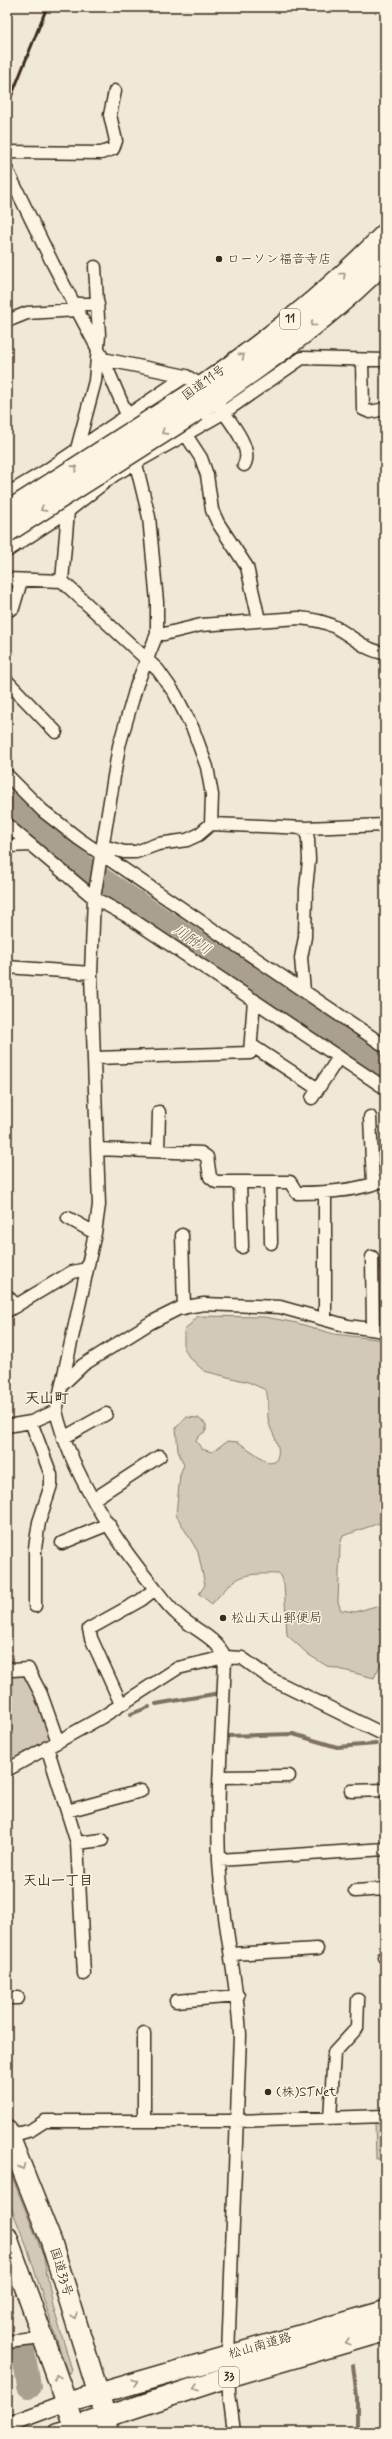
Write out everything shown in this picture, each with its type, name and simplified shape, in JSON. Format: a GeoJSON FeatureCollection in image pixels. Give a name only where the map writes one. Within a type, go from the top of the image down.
{"type":"FeatureCollection","features":[{"type":"Feature","properties":{"kind":"highway","name":"国道11号"},"geometry":{"type":"LineString","coordinates":[[214,399],[300,312],[338,280],[385,234]]}},
{"type":"Feature","properties":{"kind":"highway","name":"国道11号"},"geometry":{"type":"LineString","coordinates":[[7,512],[192,403],[214,399],[273,356],[349,296],[385,261]]}},
{"type":"Feature","properties":{"kind":"highway","name":"国道11号"},"geometry":{"type":"LineString","coordinates":[[7,532],[192,403]]}},
{"type":"Feature","properties":{"kind":"highway","name":"国道33号"},"geometry":{"type":"LineString","coordinates":[[8,2134],[51,2241],[108,2424]]}},
{"type":"Feature","properties":{"kind":"highway","name":"33"},"geometry":{"type":"LineString","coordinates":[[7,2237],[66,2403],[69,2430]]}},
{"type":"Feature","properties":{"kind":"highway","name":"松山南道路"},"geometry":{"type":"LineString","coordinates":[[66,2403],[385,2311]]}},
{"type":"Feature","properties":{"kind":"highway","name":"松山南道路"},"geometry":{"type":"LineString","coordinates":[[69,2430],[108,2424],[228,2377],[385,2331]]}},
{"type":"Feature","properties":{"kind":"street"},"geometry":{"type":"LineString","coordinates":[[7,152],[101,153],[113,149],[116,142],[110,115],[115,91]]}},
{"type":"Feature","properties":{"kind":"street"},"geometry":{"type":"LineString","coordinates":[[7,170],[75,307],[101,354],[127,415]]}},
{"type":"Feature","properties":{"kind":"street"},"geometry":{"type":"LineString","coordinates":[[76,449],[101,354],[95,267]]}},
{"type":"Feature","properties":{"kind":"street"},"geometry":{"type":"LineString","coordinates":[[7,321],[27,313],[98,304]]}},
{"type":"Feature","properties":{"kind":"street"},"geometry":{"type":"LineString","coordinates":[[101,354],[186,376],[214,399],[233,426],[247,452],[248,460],[244,466]]}},
{"type":"Feature","properties":{"kind":"street"},"geometry":{"type":"LineString","coordinates":[[7,551],[68,511],[114,475],[186,435],[214,399],[302,358],[385,360]]}},
{"type":"Feature","properties":{"kind":"street"},"geometry":{"type":"LineString","coordinates":[[362,360],[363,409],[370,412],[385,409]]}},
{"type":"Feature","properties":{"kind":"street"},"geometry":{"type":"LineString","coordinates":[[7,494],[44,472],[186,376]]}},
{"type":"Feature","properties":{"kind":"street"},"geometry":{"type":"LineString","coordinates":[[186,435],[201,458],[208,475],[212,510],[218,523],[247,568],[259,620]]}},
{"type":"Feature","properties":{"kind":"street"},"geometry":{"type":"LineString","coordinates":[[136,464],[149,518],[157,602],[157,634],[146,659],[119,746],[95,895],[91,973],[99,1205],[95,1233],[56,1410],[63,1438],[94,1499],[128,1556],[178,1615],[220,1646],[225,1657],[220,1777],[219,1860],[226,1929],[232,1954],[238,1996],[240,2035],[235,2121],[228,2356],[228,2377],[234,2432]]}},
{"type":"Feature","properties":{"kind":"street"},"geometry":{"type":"LineString","coordinates":[[44,472],[68,511],[62,581]]}},
{"type":"Feature","properties":{"kind":"street"},"geometry":{"type":"LineString","coordinates":[[7,579],[21,581],[62,581],[146,659],[167,681],[194,729],[210,780],[211,824]]}},
{"type":"Feature","properties":{"kind":"street"},"geometry":{"type":"LineString","coordinates":[[7,611],[13,608],[21,581]]}},
{"type":"Feature","properties":{"kind":"street"},"geometry":{"type":"LineString","coordinates":[[157,634],[164,634],[201,625],[292,618],[317,621],[335,627],[371,649],[385,653]]}},
{"type":"Feature","properties":{"kind":"street"},"geometry":{"type":"LineString","coordinates":[[7,681],[56,732]]}},
{"type":"Feature","properties":{"kind":"street"},"geometry":{"type":"LineString","coordinates":[[7,775],[43,811],[102,855],[385,1046]]}},
{"type":"Feature","properties":{"kind":"street"},"geometry":{"type":"LineString","coordinates":[[102,855],[136,852],[158,844],[187,840],[198,835],[211,824],[304,828],[385,824]]}},
{"type":"Feature","properties":{"kind":"street"},"geometry":{"type":"LineString","coordinates":[[7,825],[95,895],[385,1088]]}},
{"type":"Feature","properties":{"kind":"street"},"geometry":{"type":"LineString","coordinates":[[304,828],[308,840],[309,860],[306,889],[305,937],[301,958],[304,991]]}},
{"type":"Feature","properties":{"kind":"street"},"geometry":{"type":"LineString","coordinates":[[7,846],[31,845]]}},
{"type":"Feature","properties":{"kind":"street"},"geometry":{"type":"LineString","coordinates":[[7,967],[91,973]]}},
{"type":"Feature","properties":{"kind":"street"},"geometry":{"type":"LineString","coordinates":[[95,1058],[250,1053],[254,1000]]}},
{"type":"Feature","properties":{"kind":"street"},"geometry":{"type":"LineString","coordinates":[[251,1045],[315,1094],[340,1057]]}},
{"type":"Feature","properties":{"kind":"street"},"geometry":{"type":"LineString","coordinates":[[158,1151],[159,1112]]}},
{"type":"Feature","properties":{"kind":"street"},"geometry":{"type":"LineString","coordinates":[[370,1117],[373,1183]]}},
{"type":"Feature","properties":{"kind":"street"},"geometry":{"type":"LineString","coordinates":[[97,1150],[204,1153],[209,1161],[212,1180],[240,1182],[290,1182],[297,1193],[325,1193],[385,1180]]}},
{"type":"Feature","properties":{"kind":"street"},"geometry":{"type":"LineString","coordinates":[[240,1182],[242,1247]]}},
{"type":"Feature","properties":{"kind":"street"},"geometry":{"type":"LineString","coordinates":[[270,1182],[272,1243]]}},
{"type":"Feature","properties":{"kind":"street"},"geometry":{"type":"LineString","coordinates":[[325,1193],[325,1319]]}},
{"type":"Feature","properties":{"kind":"street"},"geometry":{"type":"LineString","coordinates":[[68,1218],[95,1233]]}},
{"type":"Feature","properties":{"kind":"street"},"geometry":{"type":"LineString","coordinates":[[179,1242],[184,1308]]}},
{"type":"Feature","properties":{"kind":"street"},"geometry":{"type":"LineString","coordinates":[[372,1257],[373,1329]]}},
{"type":"Feature","properties":{"kind":"street"},"geometry":{"type":"LineString","coordinates":[[7,1296],[12,1309],[72,1272],[87,1269]]}},
{"type":"Feature","properties":{"kind":"street"},"geometry":{"type":"LineString","coordinates":[[62,1385],[83,1365],[143,1327],[184,1308],[204,1304],[280,1307],[348,1326],[385,1331]]}},
{"type":"Feature","properties":{"kind":"street"},"geometry":{"type":"LineString","coordinates":[[7,1426],[31,1422],[56,1410]]}},
{"type":"Feature","properties":{"kind":"street"},"geometry":{"type":"LineString","coordinates":[[63,1438],[106,1414]]}},
{"type":"Feature","properties":{"kind":"street"},"geometry":{"type":"LineString","coordinates":[[31,1422],[51,1475],[51,1485],[39,1522],[35,1548],[35,1606]]}},
{"type":"Feature","properties":{"kind":"street"},"geometry":{"type":"LineString","coordinates":[[94,1499],[160,1456]]}},
{"type":"Feature","properties":{"kind":"street"},"geometry":{"type":"LineString","coordinates":[[62,1543],[109,1524]]}},
{"type":"Feature","properties":{"kind":"street"},"geometry":{"type":"LineString","coordinates":[[121,1704],[90,1638],[88,1629],[141,1600],[155,1589]]}},
{"type":"Feature","properties":{"kind":"street"},"geometry":{"type":"LineString","coordinates":[[7,1770],[121,1704],[178,1668],[196,1662],[225,1657],[242,1658],[272,1679],[385,1735]]}},
{"type":"Feature","properties":{"kind":"street"},"geometry":{"type":"LineString","coordinates":[[7,1667],[12,1670],[28,1669],[41,1694],[67,1811],[77,1844],[84,1974]]}},
{"type":"Feature","properties":{"kind":"street"},"geometry":{"type":"LineString","coordinates":[[220,1777],[289,1776]]}},
{"type":"Feature","properties":{"kind":"street"},"geometry":{"type":"LineString","coordinates":[[351,1791],[385,1790]]}},
{"type":"Feature","properties":{"kind":"street"},"geometry":{"type":"LineString","coordinates":[[67,1811],[141,1791]]}},
{"type":"Feature","properties":{"kind":"street"},"geometry":{"type":"LineString","coordinates":[[77,1844],[102,1840]]}},
{"type":"Feature","properties":{"kind":"street"},"geometry":{"type":"LineString","coordinates":[[219,1860],[385,1849]]}},
{"type":"Feature","properties":{"kind":"street"},"geometry":{"type":"LineString","coordinates":[[355,1891],[385,1889]]}},
{"type":"Feature","properties":{"kind":"street"},"geometry":{"type":"LineString","coordinates":[[232,1954],[316,1949]]}},
{"type":"Feature","properties":{"kind":"street"},"geometry":{"type":"LineString","coordinates":[[176,2000],[238,1996]]}},
{"type":"Feature","properties":{"kind":"street"},"geometry":{"type":"LineString","coordinates":[[330,2118],[334,2052],[357,2028],[358,2000]]}},
{"type":"Feature","properties":{"kind":"street"},"geometry":{"type":"LineString","coordinates":[[144,2033],[144,2121]]}},
{"type":"Feature","properties":{"kind":"street"},"geometry":{"type":"LineString","coordinates":[[8,2134],[31,2130],[46,2121],[235,2121],[385,2116]]}},
{"type":"Feature","properties":{"kind":"street"},"geometry":{"type":"LineString","coordinates":[[7,2342],[43,2338]]}},
{"type":"Feature","properties":{"kind":"street"},"geometry":{"type":"LineString","coordinates":[[7,2426],[66,2403]]}},
{"type":"Feature","properties":{"kind":"shaded area"},"geometry":{"type":"Polygon","coordinates":[[[198,1316],[265,1317],[297,1323],[334,1334],[385,1340],[385,1521],[343,1536],[340,1545],[338,1602],[341,1610],[355,1612],[376,1606],[385,1608],[385,1661],[382,1661],[374,1678],[327,1666],[309,1655],[287,1635],[284,1584],[279,1574],[256,1574],[247,1575],[240,1578],[227,1587],[212,1604],[199,1594],[205,1585],[198,1552],[176,1515],[180,1474],[184,1465],[178,1451],[176,1428],[186,1417],[198,1418],[206,1424],[206,1431],[199,1436],[196,1441],[202,1449],[212,1452],[227,1441],[238,1442],[269,1463],[275,1462],[278,1456],[278,1446],[269,1424],[266,1390],[248,1382],[204,1371],[189,1357],[184,1348],[184,1331],[198,1316]]]}},
{"type":"Feature","properties":{"kind":"shaded area"},"geometry":{"type":"Polygon","coordinates":[[[25,1673],[46,1716],[49,1741],[7,1764],[7,1674],[25,1673]]]}},
{"type":"Feature","properties":{"kind":"shaded area"},"geometry":{"type":"Polygon","coordinates":[[[375,2122],[385,2122],[385,2158],[376,2159],[375,2122]]]}},
{"type":"Feature","properties":{"kind":"shaded area"},"geometry":{"type":"Polygon","coordinates":[[[7,2164],[43,2254],[53,2306],[72,2370],[70,2373],[67,2372],[28,2250],[7,2197],[7,2164]]]}},
{"type":"Feature","properties":{"kind":"waterway","name":"川附川"},"geometry":{"type":"LineString","coordinates":[[7,803],[89,871],[385,1068]]}},
{"type":"Feature","properties":{"kind":"waterway"},"geometry":{"type":"LineString","coordinates":[[156,1704],[220,1693]]}},
{"type":"Feature","properties":{"kind":"waterway"},"geometry":{"type":"LineString","coordinates":[[131,1714],[149,1707]]}},
{"type":"Feature","properties":{"kind":"waterway"},"geometry":{"type":"LineString","coordinates":[[227,1732],[227,1736],[293,1734],[337,1747],[376,1744]]}},
{"type":"Feature","properties":{"kind":"waterway"},"geometry":{"type":"LineString","coordinates":[[22,2345],[29,2386]]}},
{"type":"Feature","properties":{"kind":"waterway"},"geometry":{"type":"LineString","coordinates":[[353,2365],[357,2398],[357,2432]]}},
{"type":"Feature","properties":{"kind":"railway"},"geometry":{"type":"LineString","coordinates":[[7,107],[47,7]]}},
{"type":"Feature","properties":{"kind":"place","name":"ローソン福音寺店"},"geometry":{"type":"Point","coordinates":[219,259]}},
{"type":"Feature","properties":{"kind":"place","name":"松山天山郵便局"},"geometry":{"type":"Point","coordinates":[223,1618]}},
{"type":"Feature","properties":{"kind":"place","name":"(株)STNet"},"geometry":{"type":"Point","coordinates":[268,2092]}},
{"type":"Feature","properties":{"kind":"district","name":"天山町"},"geometry":{"type":"Point","coordinates":[47,1399]}},
{"type":"Feature","properties":{"kind":"district","name":"天山一丁目"},"geometry":{"type":"Point","coordinates":[58,1881]}}]}
